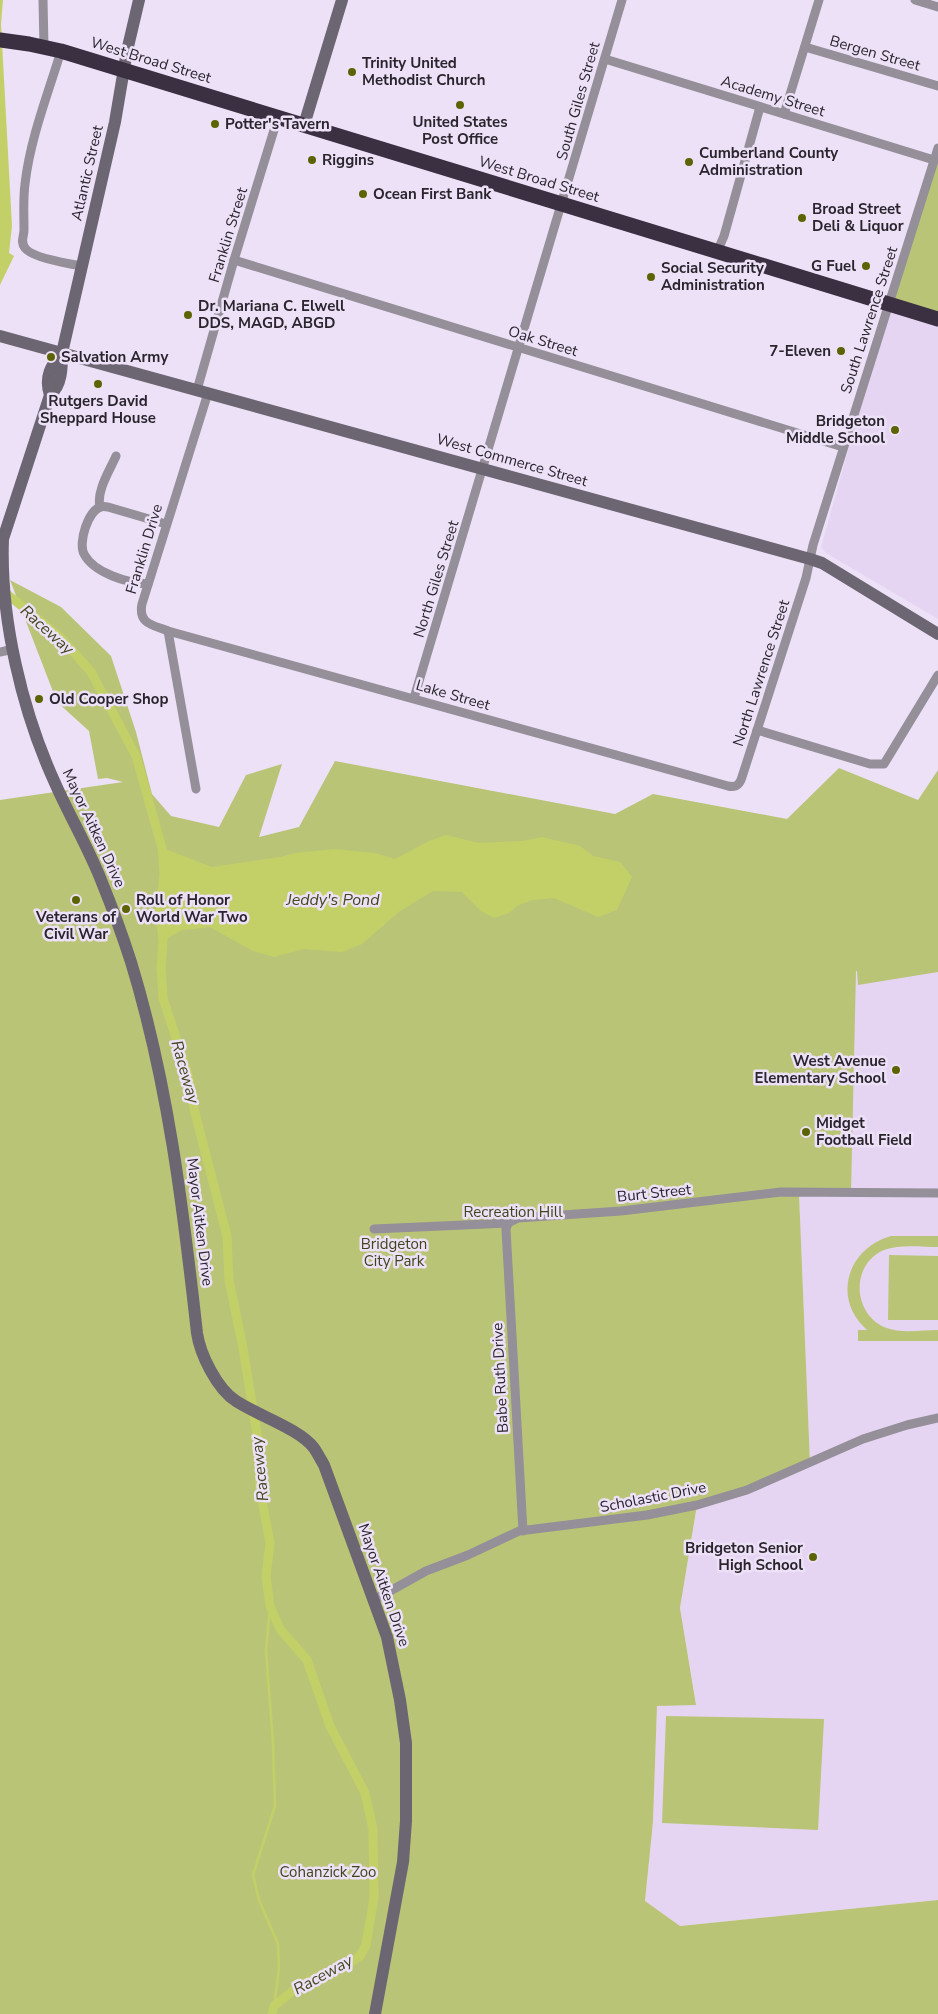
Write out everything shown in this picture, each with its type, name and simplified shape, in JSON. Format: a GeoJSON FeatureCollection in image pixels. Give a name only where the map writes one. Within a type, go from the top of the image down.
{"type":"FeatureCollection","features":[{"type":"Feature","properties":{"kind":"highway","name":"West Broad Street"},"geometry":{"type":"LineString","coordinates":[[7,41],[44,46],[61,51],[938,320]]}},
{"type":"Feature","properties":{"kind":"street"},"geometry":{"type":"LineString","coordinates":[[42,0],[44,46]]}},
{"type":"Feature","properties":{"kind":"street","name":"Atlantic Street"},"geometry":{"type":"LineString","coordinates":[[62,353],[115,122],[139,0]]}},
{"type":"Feature","properties":{"kind":"street"},"geometry":{"type":"LineString","coordinates":[[304,125],[342,0]]}},
{"type":"Feature","properties":{"kind":"street","name":"South Giles Street"},"geometry":{"type":"LineString","coordinates":[[483,468],[622,0]]}},
{"type":"Feature","properties":{"kind":"street"},"geometry":{"type":"LineString","coordinates":[[784,114],[820,0]]}},
{"type":"Feature","properties":{"kind":"street"},"geometry":{"type":"LineString","coordinates":[[915,0],[938,7]]}},
{"type":"Feature","properties":{"kind":"street","name":"Bergen Street"},"geometry":{"type":"LineString","coordinates":[[805,47],[938,86]]}},
{"type":"Feature","properties":{"kind":"street"},"geometry":{"type":"LineString","coordinates":[[61,51],[36,130],[25,182],[24,233],[22,242],[25,249],[32,253],[82,266]]}},
{"type":"Feature","properties":{"kind":"street","name":"Academy Street"},"geometry":{"type":"LineString","coordinates":[[605,59],[934,160]]}},
{"type":"Feature","properties":{"kind":"street"},"geometry":{"type":"LineString","coordinates":[[717,252],[724,236],[760,106]]}},
{"type":"Feature","properties":{"kind":"street","name":"Franklin Street"},"geometry":{"type":"LineString","coordinates":[[202,391],[234,260],[278,117]]}},
{"type":"Feature","properties":{"kind":"street","name":"South Lawrence Street"},"geometry":{"type":"LineString","coordinates":[[810,559],[843,447],[938,148]]}},
{"type":"Feature","properties":{"kind":"street","name":"Oak Street"},"geometry":{"type":"LineString","coordinates":[[234,260],[843,447]]}},
{"type":"Feature","properties":{"kind":"street","name":"West Commerce Street"},"geometry":{"type":"LineString","coordinates":[[0,336],[810,559],[822,563],[938,634]]}},
{"type":"Feature","properties":{"kind":"street","name":"Mayor Aitken Drive"},"geometry":{"type":"LineString","coordinates":[[62,353],[62,368],[56,390],[50,394],[3,538],[0,559],[5,651],[35,735],[55,783],[101,879],[131,963],[159,1074],[177,1162],[199,1345],[212,1374],[234,1400],[298,1434],[313,1447],[324,1465],[387,1637],[400,1700],[406,1743],[406,1821],[400,1885],[375,2014]]}},
{"type":"Feature","properties":{"kind":"street","name":"Franklin Drive"},"geometry":{"type":"LineString","coordinates":[[168,630],[142,619],[141,609],[202,391]]}},
{"type":"Feature","properties":{"kind":"street"},"geometry":{"type":"LineString","coordinates":[[100,507],[101,491],[116,456]]}},
{"type":"Feature","properties":{"kind":"street","name":"North Giles Street"},"geometry":{"type":"LineString","coordinates":[[414,698],[483,468]]}},
{"type":"Feature","properties":{"kind":"street"},"geometry":{"type":"LineString","coordinates":[[148,584],[133,582],[110,574],[92,564],[83,552],[80,544],[93,512],[100,507],[108,507],[166,524]]}},
{"type":"Feature","properties":{"kind":"street","name":"North Lawrence Street"},"geometry":{"type":"LineString","coordinates":[[730,786],[735,786],[740,782],[806,578],[810,559]]}},
{"type":"Feature","properties":{"kind":"street"},"geometry":{"type":"LineString","coordinates":[[168,630],[196,789]]}},
{"type":"Feature","properties":{"kind":"street","name":"Lake Street"},"geometry":{"type":"LineString","coordinates":[[168,630],[730,786]]}},
{"type":"Feature","properties":{"kind":"street"},"geometry":{"type":"LineString","coordinates":[[758,730],[870,764],[884,764],[938,675]]}},
{"type":"Feature","properties":{"kind":"street","name":"Burt Street"},"geometry":{"type":"LineString","coordinates":[[374,1230],[508,1223],[518,1218],[621,1211],[771,1193],[938,1193]]}},
{"type":"Feature","properties":{"kind":"street","name":"Babe Ruth Drive"},"geometry":{"type":"LineString","coordinates":[[508,1223],[506,1229],[523,1531]]}},
{"type":"Feature","properties":{"kind":"street","name":"Scholastic Drive"},"geometry":{"type":"LineString","coordinates":[[374,1600],[426,1571],[523,1531],[647,1515],[697,1505],[747,1490],[864,1439],[907,1425],[938,1418]]}},
{"type":"Feature","properties":{"kind":"shaded area","name":"Bridgeton Middle School"},"geometry":{"type":"Polygon","coordinates":[[[889,305],[938,320],[938,619],[826,553],[821,547],[889,305]]]}},
{"type":"Feature","properties":{"kind":"shaded area","name":"Bridgeton Senior High School"},"geometry":{"type":"Polygon","coordinates":[[[938,942],[938,1900],[680,1926],[645,1902],[653,1822],[657,1706],[696,1704],[680,1608],[697,1505],[810,1463],[799,1193],[856,947],[938,942]]]}},
{"type":"Feature","properties":{"kind":"green space"},"geometry":{"type":"Polygon","coordinates":[[[938,148],[938,319],[889,305],[938,148]]]}},
{"type":"Feature","properties":{"kind":"green space","name":"Bridgeton City Park"},"geometry":{"type":"Polygon","coordinates":[[[10,580],[61,607],[111,656],[136,732],[152,794],[171,816],[219,827],[246,775],[282,764],[259,837],[299,827],[335,761],[615,814],[653,794],[787,819],[839,768],[918,800],[938,770],[938,972],[858,985],[856,971],[851,1193],[799,1193],[810,1463],[697,1505],[680,1608],[696,1705],[657,1706],[653,1822],[645,1901],[680,1926],[938,1900],[938,2014],[0,2014],[0,800],[123,782],[107,778],[98,779],[89,731],[57,702],[10,580]]]}},
{"type":"Feature","properties":{"kind":"green space"},"geometry":{"type":"Polygon","coordinates":[[[891,1236],[938,1236],[938,1247],[911,1246],[890,1248],[873,1257],[861,1277],[861,1300],[873,1320],[884,1327],[904,1331],[938,1330],[938,1341],[858,1341],[858,1330],[867,1330],[856,1317],[850,1304],[847,1289],[849,1276],[855,1263],[864,1251],[876,1242],[891,1236]]]}},
{"type":"Feature","properties":{"kind":"green space"},"geometry":{"type":"Polygon","coordinates":[[[889,1255],[938,1256],[938,1320],[888,1320],[889,1255]]]}},
{"type":"Feature","properties":{"kind":"green space"},"geometry":{"type":"Polygon","coordinates":[[[666,1716],[824,1719],[818,1830],[662,1823],[666,1716]]]}},
{"type":"Feature","properties":{"kind":"water"},"geometry":{"type":"Polygon","coordinates":[[[0,0],[3,0],[1,24],[12,226],[9,253],[14,256],[0,285],[0,0]]]}},
{"type":"Feature","properties":{"kind":"water","name":"Jeddy's Pond"},"geometry":{"type":"Polygon","coordinates":[[[446,835],[479,843],[522,841],[542,837],[580,846],[593,856],[620,862],[632,877],[617,910],[598,917],[554,898],[532,900],[517,906],[509,913],[494,918],[481,911],[462,892],[433,891],[400,911],[362,944],[342,952],[304,949],[274,957],[253,951],[210,927],[182,930],[163,941],[160,910],[164,874],[162,848],[212,867],[295,853],[334,849],[375,853],[395,859],[429,841],[446,835]]]}},
{"type":"Feature","properties":{"kind":"waterway","name":"Raceway"},"geometry":{"type":"LineString","coordinates":[[2,590],[61,638],[91,672],[136,756],[162,848],[164,874],[160,910],[163,941],[161,968],[163,998],[188,1075],[195,1113],[227,1236],[229,1280],[243,1348],[258,1440],[260,1490],[270,1543],[266,1576],[270,1606],[280,1629],[307,1660],[330,1726],[365,1793],[373,1829],[374,1898],[366,1945],[360,1956],[300,1985],[274,2006],[272,2014]]}},
{"type":"Feature","properties":{"kind":"waterway","name":"Raceway"},"geometry":{"type":"LineString","coordinates":[[270,1606],[266,1650],[273,1744],[275,1806],[253,1875],[259,1900],[278,1944],[279,1969],[274,2006]]}},
{"type":"Feature","properties":{"kind":"place","name":"Trinity United Methodist Church"},"geometry":{"type":"Point","coordinates":[352,72]}},
{"type":"Feature","properties":{"kind":"place","name":"United States Post Office"},"geometry":{"type":"Point","coordinates":[460,105]}},
{"type":"Feature","properties":{"kind":"place","name":"Potter's Tavern"},"geometry":{"type":"Point","coordinates":[215,124]}},
{"type":"Feature","properties":{"kind":"place","name":"Riggins"},"geometry":{"type":"Point","coordinates":[312,160]}},
{"type":"Feature","properties":{"kind":"place","name":"Cumberland County Administration"},"geometry":{"type":"Point","coordinates":[689,162]}},
{"type":"Feature","properties":{"kind":"place","name":"Ocean First Bank"},"geometry":{"type":"Point","coordinates":[363,194]}},
{"type":"Feature","properties":{"kind":"place","name":"Broad Street Deli & Liquor"},"geometry":{"type":"Point","coordinates":[802,218]}},
{"type":"Feature","properties":{"kind":"place","name":"G Fuel"},"geometry":{"type":"Point","coordinates":[866,266]}},
{"type":"Feature","properties":{"kind":"place","name":"Social Security Administration"},"geometry":{"type":"Point","coordinates":[651,277]}},
{"type":"Feature","properties":{"kind":"place","name":"Dr. Mariana C. Elwell DDS, MAGD, ABGD"},"geometry":{"type":"Point","coordinates":[188,315]}},
{"type":"Feature","properties":{"kind":"place","name":"7-Eleven"},"geometry":{"type":"Point","coordinates":[841,351]}},
{"type":"Feature","properties":{"kind":"place","name":"Salvation Army"},"geometry":{"type":"Point","coordinates":[51,357]}},
{"type":"Feature","properties":{"kind":"place","name":"Rutgers David Sheppard House"},"geometry":{"type":"Point","coordinates":[98,384]}},
{"type":"Feature","properties":{"kind":"place","name":"Bridgeton Middle School"},"geometry":{"type":"Point","coordinates":[895,430]}},
{"type":"Feature","properties":{"kind":"place","name":"Old Cooper Shop"},"geometry":{"type":"Point","coordinates":[39,699]}},
{"type":"Feature","properties":{"kind":"place","name":"Veterans of Civil War"},"geometry":{"type":"Point","coordinates":[76,900]}},
{"type":"Feature","properties":{"kind":"place","name":"Roll of Honor World War Two"},"geometry":{"type":"Point","coordinates":[126,909]}},
{"type":"Feature","properties":{"kind":"place","name":"West Avenue Elementary School"},"geometry":{"type":"Point","coordinates":[896,1070]}},
{"type":"Feature","properties":{"kind":"place","name":"Midget Football Field"},"geometry":{"type":"Point","coordinates":[806,1132]}},
{"type":"Feature","properties":{"kind":"place","name":"Bridgeton Senior High School"},"geometry":{"type":"Point","coordinates":[813,1557]}},
{"type":"Feature","properties":{"kind":"park label","name":"Recreation Hill"},"geometry":{"type":"Point","coordinates":[513,1212]}},
{"type":"Feature","properties":{"kind":"park label","name":"Cohanzick Zoo"},"geometry":{"type":"Point","coordinates":[328,1872]}}]}
